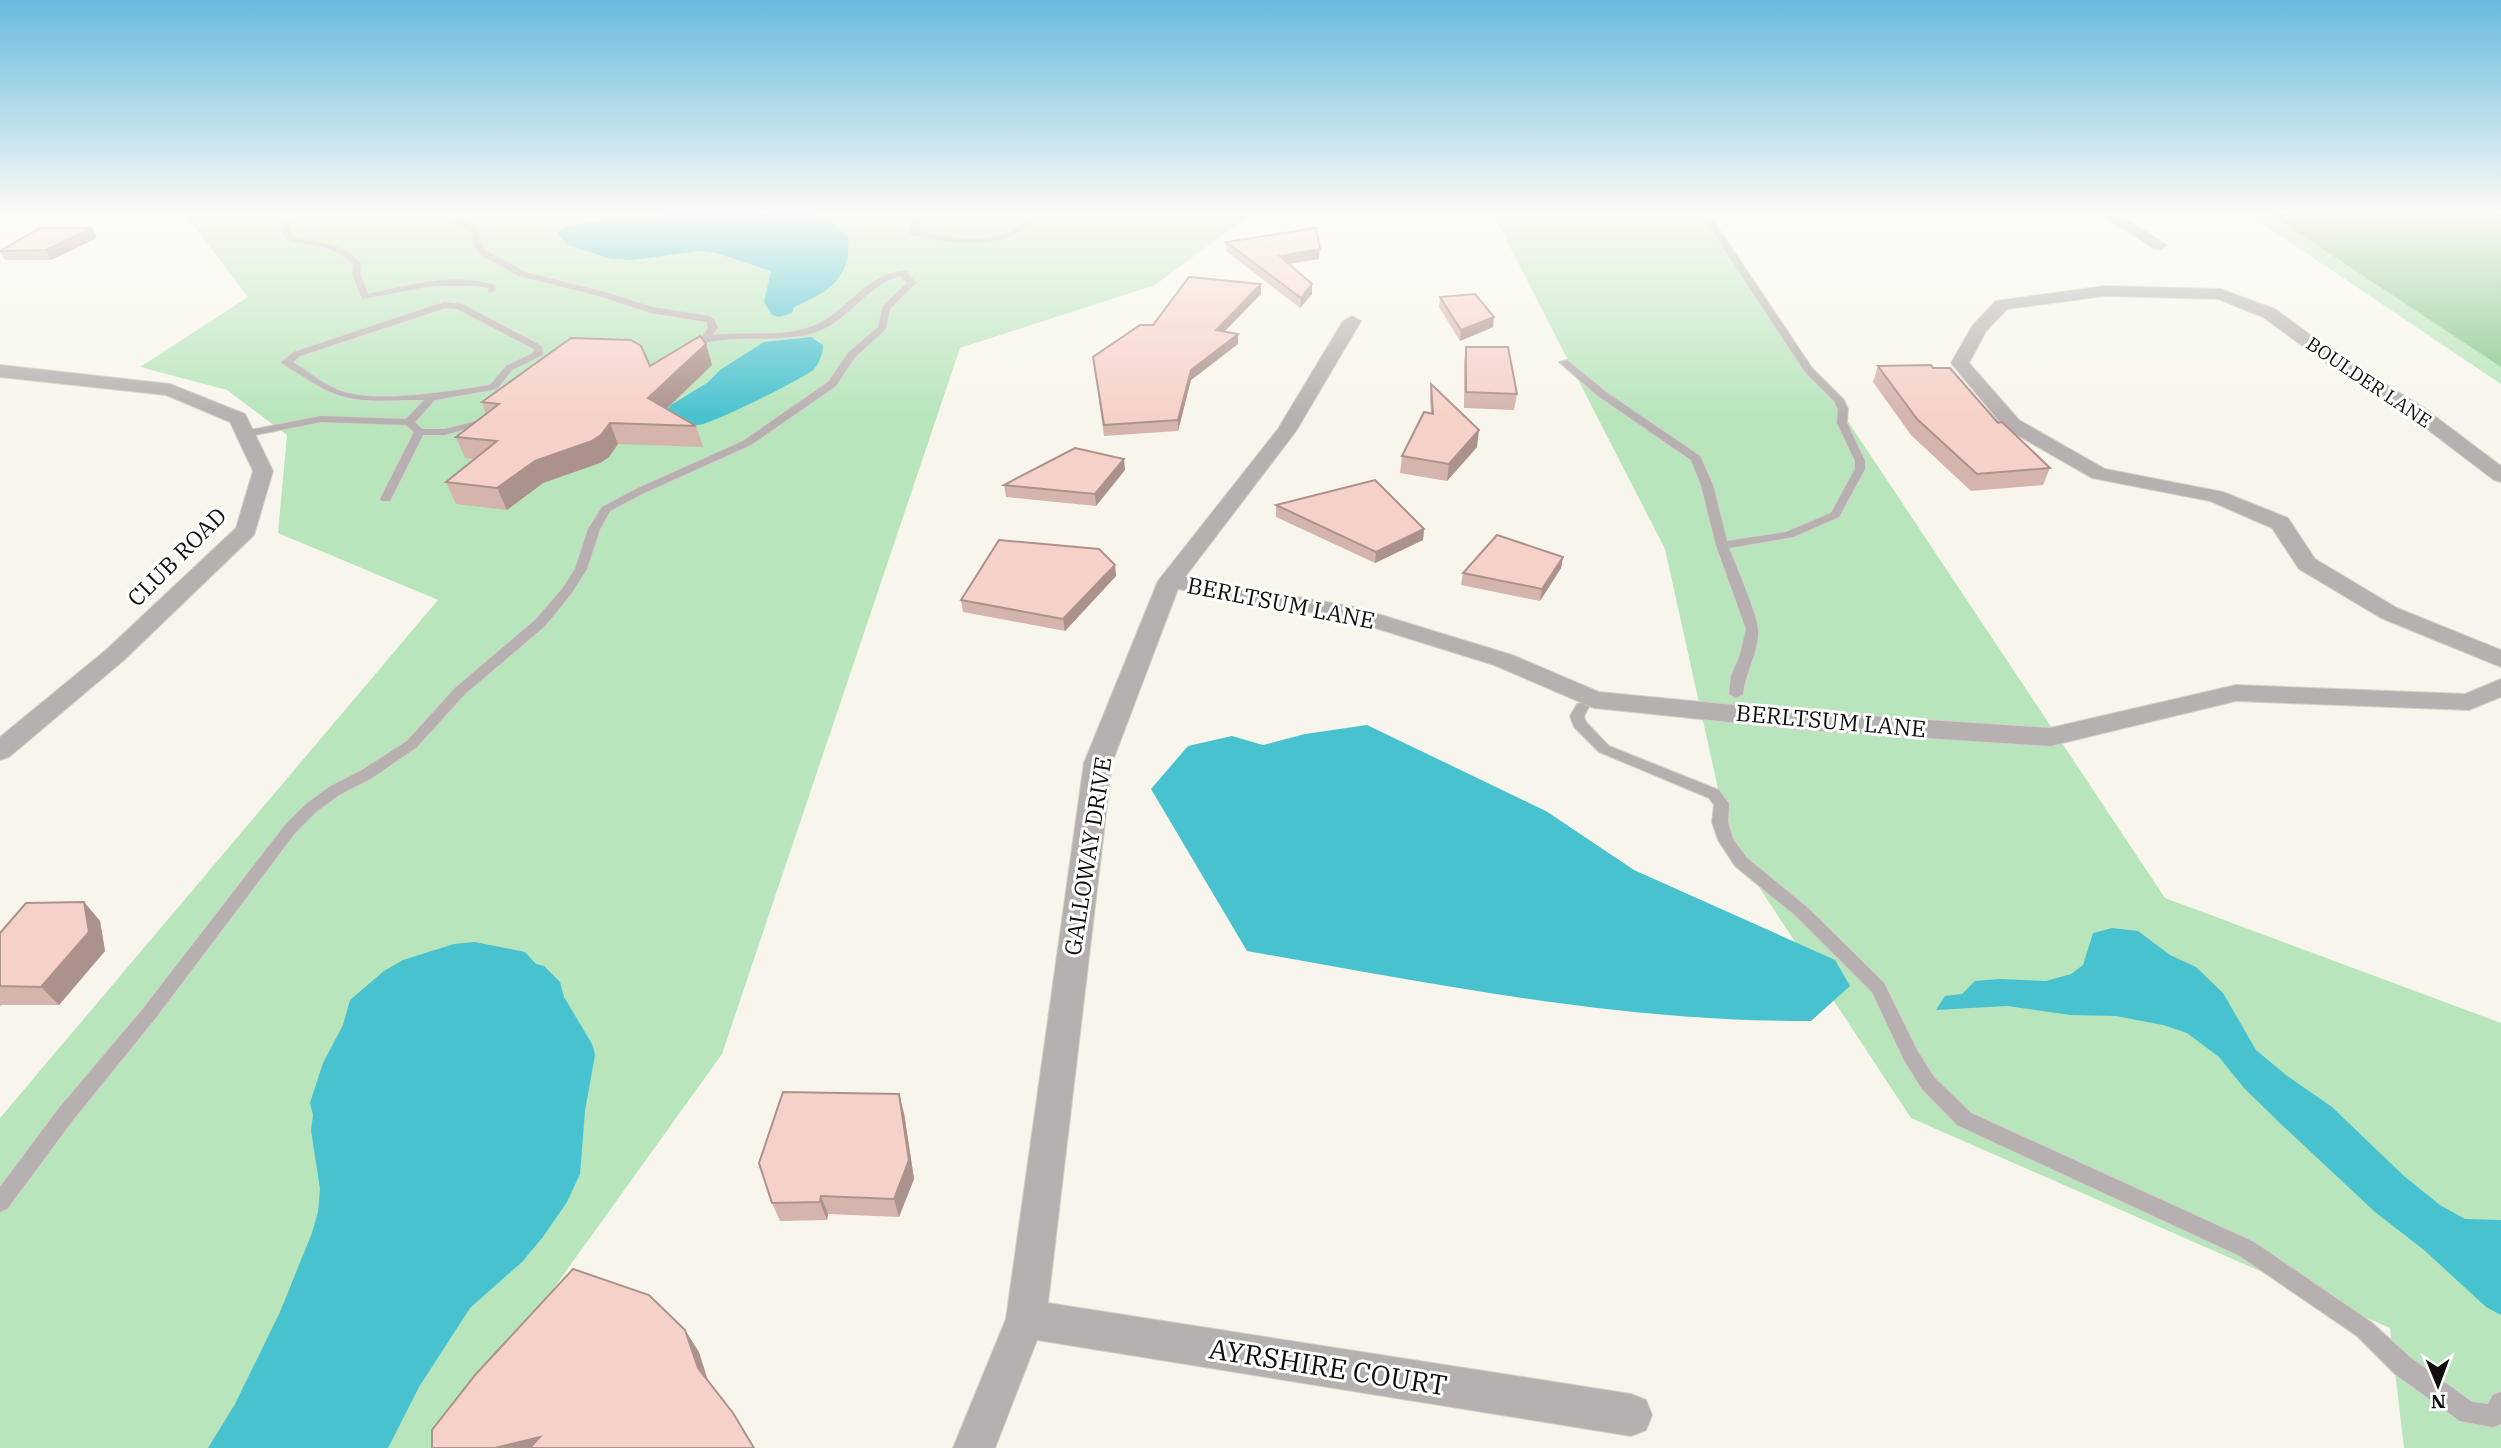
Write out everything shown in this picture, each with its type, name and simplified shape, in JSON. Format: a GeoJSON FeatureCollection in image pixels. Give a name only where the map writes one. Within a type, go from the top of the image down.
{"type":"FeatureCollection","features":[{"type":"Feature","properties":{"kind":"street","name":"BOULDER LANE"},"geometry":{"type":"LineString","coordinates":[[2501,476],[2417,412],[2325,355],[2269,313],[2220,294],[2105,291],[2002,305],[1979,329],[1960,363],[2012,424],[2099,474],[2216,496],[2280,523],[2307,564],[2389,613],[2501,659]]}},
{"type":"Feature","properties":{"kind":"street","name":"GALLOWAY DRIVE"},"geometry":{"type":"LineString","coordinates":[[974,1448],[1026,1319],[1098,763],[1170,581],[1286,431],[1352,321]]}},
{"type":"Feature","properties":{"kind":"street","name":"CLUB ROAD"},"geometry":{"type":"LineString","coordinates":[[0,371],[170,390],[238,418],[262,471],[246,530],[115,655],[0,751]]}},
{"type":"Feature","properties":{"kind":"street","name":"BERLTSUM LANE"},"geometry":{"type":"LineString","coordinates":[[1170,581],[1347,612],[1503,660],[1594,700],[1807,721],[2050,737],[2236,693],[2469,702],[2501,687]]}},
{"type":"Feature","properties":{"kind":"street","name":"AYRSHIRE COURT"},"geometry":{"type":"LineString","coordinates":[[1026,1319],[1631,1415]]}},
{"type":"Feature","properties":{"kind":"lane"},"geometry":{"type":"LineString","coordinates":[[359,282],[365,297],[431,283],[479,283],[492,287],[492,290]]}},
{"type":"Feature","properties":{"kind":"lane"},"geometry":{"type":"LineString","coordinates":[[546,282],[602,293],[651,310],[706,318],[711,321],[713,328],[705,340]]}},
{"type":"Feature","properties":{"kind":"lane"},"geometry":{"type":"LineString","coordinates":[[677,354],[692,344],[705,340],[811,330],[832,320],[881,282]]}},
{"type":"Feature","properties":{"kind":"lane"},"geometry":{"type":"LineString","coordinates":[[0,1203],[73,1105],[148,1015],[290,830],[311,808],[412,744],[460,691],[540,623],[567,591],[581,569],[594,529],[607,509],[640,491],[747,443],[832,384],[851,355],[881,328],[886,308],[911,282]]}},
{"type":"Feature","properties":{"kind":"lane"},"geometry":{"type":"LineString","coordinates":[[1722,545],[1789,535],[1835,515],[1860,469],[1860,461],[1842,423],[1843,409],[1839,400],[1808,370],[1750,282]]}},
{"type":"Feature","properties":{"kind":"lane"},"geometry":{"type":"LineString","coordinates":[[409,422],[432,397],[495,391],[509,368],[538,355],[539,348],[459,306],[429,308],[297,354],[286,362],[341,394],[362,398],[405,395],[432,397]]}},
{"type":"Feature","properties":{"kind":"lane"},"geometry":{"type":"LineString","coordinates":[[1564,362],[1602,394],[1696,458],[1707,485],[1722,545],[1752,629],[1747,655],[1738,676],[1736,694]]}},
{"type":"Feature","properties":{"kind":"lane"},"geometry":{"type":"LineString","coordinates":[[245,433],[321,419],[409,422],[419,432],[445,432],[477,424]]}},
{"type":"Feature","properties":{"kind":"lane"},"geometry":{"type":"LineString","coordinates":[[386,499],[419,432]]}},
{"type":"Feature","properties":{"kind":"lane"},"geometry":{"type":"LineString","coordinates":[[1582,707],[1577,716],[1579,724],[1604,749],[1714,794],[1721,804],[1720,822],[1726,840],[1741,862],[1802,912],[1878,988],[1910,1055],[1928,1083],[1964,1119],[2247,1250],[2364,1329],[2403,1366],[2468,1413],[2493,1416],[2501,1403]]}},
{"type":"Feature","properties":{"kind":"green space"},"geometry":{"type":"Polygon","coordinates":[[[236,282],[1160,282],[960,348],[722,1054],[439,1448],[0,1448],[0,1118],[438,600],[278,533],[287,435],[227,390],[140,367],[248,297],[236,282]]]}},
{"type":"Feature","properties":{"kind":"green space"},"geometry":{"type":"Polygon","coordinates":[[[1528,282],[1755,282],[2165,898],[2501,1023],[2501,1448],[2404,1448],[2390,1328],[1911,1118],[1730,843],[1665,549],[1528,282]]]}},
{"type":"Feature","properties":{"kind":"green space"},"geometry":{"type":"Polygon","coordinates":[[[2349,282],[2501,282],[2501,384],[2349,282]]]}},
{"type":"Feature","properties":{"kind":"green space"},"geometry":{"type":"Polygon","coordinates":[[[2372,282],[2501,282],[2501,367],[2372,282]]]}},
{"type":"Feature","properties":{"kind":"water"},"geometry":{"type":"Polygon","coordinates":[[[769,282],[836,282],[794,307],[792,313],[779,317],[772,315],[764,302],[769,282]]]}},
{"type":"Feature","properties":{"kind":"water"},"geometry":{"type":"Polygon","coordinates":[[[811,337],[823,345],[816,366],[777,391],[720,418],[698,425],[662,415],[671,405],[764,342],[811,337]]]}},
{"type":"Feature","properties":{"kind":"water"},"geometry":{"type":"Polygon","coordinates":[[[1367,725],[1546,811],[1634,870],[1835,960],[1850,986],[1811,1021],[1740,1020],[1527,999],[1247,951],[1151,789],[1188,746],[1232,736],[1263,745],[1305,734],[1367,725]]]}},
{"type":"Feature","properties":{"kind":"water"},"geometry":{"type":"Polygon","coordinates":[[[2112,928],[2138,931],[2170,955],[2196,967],[2223,993],[2256,1050],[2332,1107],[2404,1176],[2440,1205],[2465,1219],[2501,1220],[2501,1315],[2486,1307],[2424,1250],[2375,1212],[2244,1088],[2219,1057],[2187,1033],[2163,1025],[2116,1016],[2070,1015],[2007,1006],[1936,1010],[1945,996],[1962,994],[1975,981],[2046,981],[2071,974],[2083,965],[2093,933],[2112,928]]]}},
{"type":"Feature","properties":{"kind":"water"},"geometry":{"type":"Polygon","coordinates":[[[475,942],[525,952],[536,964],[544,966],[560,982],[564,997],[592,1044],[595,1055],[585,1111],[580,1174],[567,1202],[522,1262],[470,1308],[419,1387],[388,1448],[208,1448],[235,1404],[280,1312],[312,1233],[318,1212],[320,1189],[311,1130],[313,1115],[310,1103],[323,1063],[343,1025],[350,1000],[384,971],[403,960],[454,944],[475,942]]]}},
{"type":"Feature","properties":{"kind":"building"},"geometry":{"type":"Polygon","coordinates":[[[1186,282],[1261,284],[1216,330],[1238,334],[1191,370],[1178,420],[1104,425],[1093,357],[1140,325],[1153,325],[1186,282]]]}},
{"type":"Feature","properties":{"kind":"building"},"geometry":{"type":"Polygon","coordinates":[[[1279,282],[1309,282],[1312,284],[1301,298],[1279,282]]]}},
{"type":"Feature","properties":{"kind":"building"},"geometry":{"type":"Polygon","coordinates":[[[1475,294],[1494,317],[1461,330],[1440,297],[1475,294]]]}},
{"type":"Feature","properties":{"kind":"building"},"geometry":{"type":"Polygon","coordinates":[[[700,336],[706,344],[648,398],[696,426],[610,423],[601,435],[592,441],[535,461],[497,488],[446,482],[497,441],[456,437],[499,404],[482,402],[571,338],[631,340],[641,346],[650,366],[700,336]]]}},
{"type":"Feature","properties":{"kind":"building"},"geometry":{"type":"Polygon","coordinates":[[[1466,347],[1508,347],[1517,394],[1466,392],[1466,347]]]}},
{"type":"Feature","properties":{"kind":"building"},"geometry":{"type":"Polygon","coordinates":[[[1931,365],[1933,368],[1950,368],[1998,423],[2002,422],[2050,468],[1977,474],[1917,419],[1878,366],[1931,365]]]}},
{"type":"Feature","properties":{"kind":"building"},"geometry":{"type":"Polygon","coordinates":[[[1431,384],[1479,430],[1449,464],[1402,456],[1424,412],[1433,414],[1431,384]]]}},
{"type":"Feature","properties":{"kind":"building"},"geometry":{"type":"Polygon","coordinates":[[[1075,448],[1124,459],[1095,494],[1004,485],[1075,448]]]}},
{"type":"Feature","properties":{"kind":"building"},"geometry":{"type":"Polygon","coordinates":[[[1375,480],[1424,529],[1376,552],[1276,505],[1375,480]]]}},
{"type":"Feature","properties":{"kind":"building"},"geometry":{"type":"Polygon","coordinates":[[[1497,535],[1563,557],[1542,589],[1463,573],[1497,535]]]}},
{"type":"Feature","properties":{"kind":"building"},"geometry":{"type":"Polygon","coordinates":[[[999,540],[1099,549],[1115,565],[1063,619],[961,600],[999,540]]]}},
{"type":"Feature","properties":{"kind":"building"},"geometry":{"type":"Polygon","coordinates":[[[84,902],[89,932],[41,987],[0,986],[0,933],[26,903],[84,902]]]}},
{"type":"Feature","properties":{"kind":"building"},"geometry":{"type":"Polygon","coordinates":[[[783,1092],[899,1094],[909,1160],[894,1199],[821,1196],[820,1202],[772,1203],[759,1163],[783,1092]]]}},
{"type":"Feature","properties":{"kind":"building"},"geometry":{"type":"Polygon","coordinates":[[[573,1269],[649,1295],[685,1330],[698,1368],[733,1413],[754,1448],[530,1448],[540,1437],[495,1448],[432,1448],[432,1430],[476,1374],[573,1269]]]}}]}
